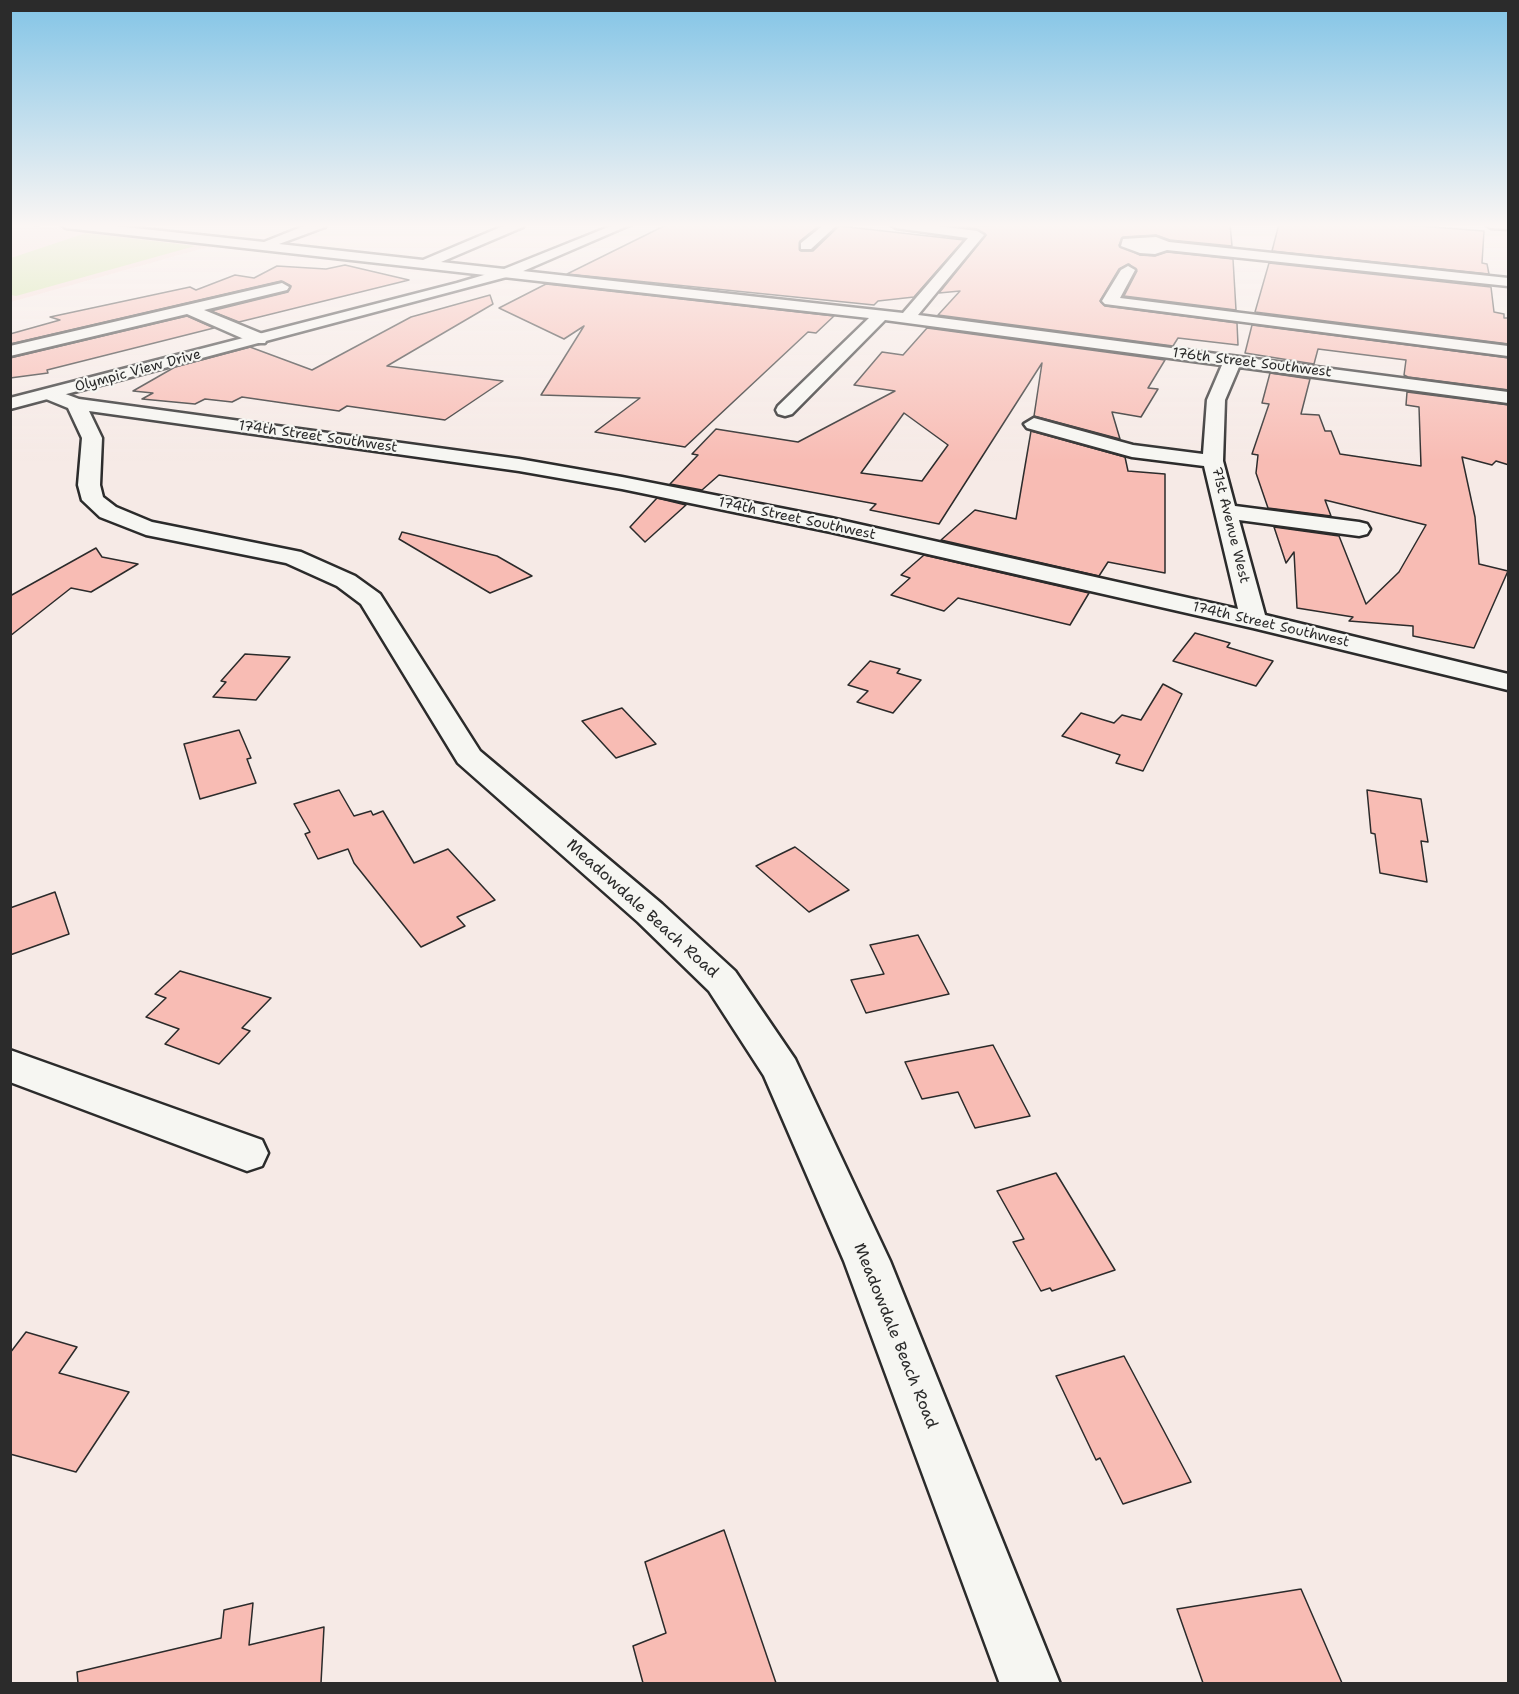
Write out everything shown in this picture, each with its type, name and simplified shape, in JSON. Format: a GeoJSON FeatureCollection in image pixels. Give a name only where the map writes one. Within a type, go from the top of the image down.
{"type":"FeatureCollection","features":[{"type":"Feature","properties":{"kind":"street"},"geometry":{"type":"LineString","coordinates":[[10,351],[218,303]]}},
{"type":"Feature","properties":{"kind":"street","name":"Olympic View Drive"},"geometry":{"type":"LineString","coordinates":[[10,404],[64,399],[259,339],[393,303]]}},
{"type":"Feature","properties":{"kind":"street","name":"176th Street Southwest"},"geometry":{"type":"LineString","coordinates":[[778,303],[1509,397]]}},
{"type":"Feature","properties":{"kind":"street"},"geometry":{"type":"LineString","coordinates":[[907,318],[920,303]]}},
{"type":"Feature","properties":{"kind":"street"},"geometry":{"type":"LineString","coordinates":[[1126,303],[1509,351]]}},
{"type":"Feature","properties":{"kind":"street"},"geometry":{"type":"LineString","coordinates":[[191,310],[259,339]]}},
{"type":"Feature","properties":{"kind":"street"},"geometry":{"type":"LineString","coordinates":[[785,410],[881,315]]}},
{"type":"Feature","properties":{"kind":"street","name":"71st Avenue West"},"geometry":{"type":"LineString","coordinates":[[1233,360],[1216,400],[1213,461],[1253,620]]}},
{"type":"Feature","properties":{"kind":"street","name":"174th Street Southwest"},"geometry":{"type":"LineString","coordinates":[[64,399],[519,465],[611,481],[831,525],[1253,620],[1509,682]]}},
{"type":"Feature","properties":{"kind":"street","name":"Meadowdale Beach Road"},"geometry":{"type":"LineString","coordinates":[[64,399],[92,438],[89,485],[93,500],[108,512],[146,528],[293,557],[346,581],[371,599],[469,757],[650,913],[722,981],[781,1070],[867,1261],[1030,1683]]}},
{"type":"Feature","properties":{"kind":"street"},"geometry":{"type":"LineString","coordinates":[[1034,424],[1132,451],[1213,461]]}},
{"type":"Feature","properties":{"kind":"street"},"geometry":{"type":"LineString","coordinates":[[1227,512],[1359,529]]}},
{"type":"Feature","properties":{"kind":"street"},"geometry":{"type":"LineString","coordinates":[[11,1066],[247,1153]]}},
{"type":"Feature","properties":{"kind":"building"},"geometry":{"type":"Polygon","coordinates":[[[115,303],[186,303],[10,344],[10,334],[60,320],[50,317],[115,303]]]}},
{"type":"Feature","properties":{"kind":"building"},"geometry":{"type":"Polygon","coordinates":[[[243,303],[316,303],[239,322],[211,311],[243,303]]]}},
{"type":"Feature","properties":{"kind":"building"},"geometry":{"type":"Polygon","coordinates":[[[461,303],[493,303],[387,366],[503,381],[445,420],[347,406],[339,411],[242,397],[232,402],[205,399],[195,404],[142,399],[153,393],[133,391],[175,367],[250,347],[312,370],[411,317],[461,303]]]}},
{"type":"Feature","properties":{"kind":"building"},"geometry":{"type":"Polygon","coordinates":[[[509,303],[717,303],[834,316],[816,333],[808,332],[685,447],[595,432],[640,398],[541,395],[584,326],[564,339],[499,308],[509,303]]]}},
{"type":"Feature","properties":{"kind":"building"},"geometry":{"type":"Polygon","coordinates":[[[949,303],[1102,303],[1105,306],[1237,323],[1238,345],[1178,338],[1173,346],[938,315],[949,303]]]}},
{"type":"Feature","properties":{"kind":"building"},"geometry":{"type":"Polygon","coordinates":[[[1180,303],[1236,303],[1236,310],[1180,303]]]}},
{"type":"Feature","properties":{"kind":"building"},"geometry":{"type":"Polygon","coordinates":[[[1258,303],[1493,303],[1494,312],[1504,314],[1504,318],[1509,318],[1509,344],[1255,312],[1258,303]]]}},
{"type":"Feature","properties":{"kind":"building"},"geometry":{"type":"Polygon","coordinates":[[[187,316],[214,328],[47,370],[48,373],[10,378],[10,358],[187,316]]]}},
{"type":"Feature","properties":{"kind":"building"},"geometry":{"type":"Polygon","coordinates":[[[1252,325],[1509,358],[1509,390],[1408,377],[1404,375],[1406,360],[1318,349],[1314,364],[1245,353],[1252,325]]]}},
{"type":"Feature","properties":{"kind":"building"},"geometry":{"type":"Polygon","coordinates":[[[927,328],[1165,360],[1148,388],[1158,389],[1141,417],[1112,412],[1120,439],[1034,416],[1042,363],[939,524],[870,510],[876,504],[719,475],[702,490],[670,484],[698,455],[692,454],[716,429],[798,442],[895,391],[854,385],[882,352],[903,355],[927,328]],[[904,413],[861,473],[922,481],[948,445],[904,413]]]}},
{"type":"Feature","properties":{"kind":"building"},"geometry":{"type":"Polygon","coordinates":[[[1270,373],[1310,379],[1301,414],[1319,415],[1325,431],[1331,431],[1340,454],[1421,466],[1419,407],[1406,405],[1407,392],[1509,405],[1509,465],[1496,461],[1492,465],[1462,457],[1475,517],[1479,564],[1508,571],[1474,648],[1413,636],[1413,626],[1349,621],[1353,617],[1297,608],[1294,552],[1286,563],[1274,527],[1339,536],[1366,604],[1399,572],[1426,525],[1325,500],[1331,516],[1268,508],[1256,473],[1258,455],[1252,454],[1269,404],[1262,403],[1270,373]]]}},
{"type":"Feature","properties":{"kind":"building"},"geometry":{"type":"Polygon","coordinates":[[[1031,431],[1125,457],[1128,471],[1165,474],[1165,573],[1108,562],[1099,576],[941,540],[975,510],[1016,519],[1031,431]]]}},
{"type":"Feature","properties":{"kind":"building"},"geometry":{"type":"Polygon","coordinates":[[[657,498],[686,505],[645,542],[630,527],[657,498]]]}},
{"type":"Feature","properties":{"kind":"building"},"geometry":{"type":"Polygon","coordinates":[[[402,532],[497,556],[532,576],[490,593],[399,539],[402,532]]]}},
{"type":"Feature","properties":{"kind":"building"},"geometry":{"type":"Polygon","coordinates":[[[96,548],[102,557],[138,564],[91,592],[71,588],[10,636],[10,596],[96,548]]]}},
{"type":"Feature","properties":{"kind":"building"},"geometry":{"type":"Polygon","coordinates":[[[924,555],[1089,593],[1070,625],[958,598],[944,611],[891,595],[910,578],[901,575],[924,555]]]}},
{"type":"Feature","properties":{"kind":"building"},"geometry":{"type":"Polygon","coordinates":[[[1195,633],[1230,643],[1227,647],[1273,661],[1256,686],[1173,661],[1195,633]]]}},
{"type":"Feature","properties":{"kind":"building"},"geometry":{"type":"Polygon","coordinates":[[[245,654],[290,657],[256,700],[213,697],[226,682],[221,681],[245,654]]]}},
{"type":"Feature","properties":{"kind":"building"},"geometry":{"type":"Polygon","coordinates":[[[870,661],[900,669],[897,673],[921,680],[893,713],[857,702],[868,691],[848,685],[870,661]]]}},
{"type":"Feature","properties":{"kind":"building"},"geometry":{"type":"Polygon","coordinates":[[[1163,684],[1182,694],[1143,771],[1116,763],[1120,755],[1062,736],[1081,713],[1114,723],[1122,715],[1141,720],[1163,684]]]}},
{"type":"Feature","properties":{"kind":"building"},"geometry":{"type":"Polygon","coordinates":[[[622,708],[656,744],[616,758],[582,721],[622,708]]]}},
{"type":"Feature","properties":{"kind":"building"},"geometry":{"type":"Polygon","coordinates":[[[239,730],[251,758],[247,759],[256,783],[200,799],[184,744],[239,730]]]}},
{"type":"Feature","properties":{"kind":"building"},"geometry":{"type":"Polygon","coordinates":[[[339,790],[354,816],[371,811],[373,815],[383,811],[414,863],[448,849],[495,900],[457,917],[465,926],[421,947],[354,863],[348,849],[318,859],[305,834],[310,832],[294,804],[339,790]]]}},
{"type":"Feature","properties":{"kind":"building"},"geometry":{"type":"Polygon","coordinates":[[[1367,790],[1421,799],[1428,842],[1421,841],[1427,882],[1380,873],[1375,834],[1371,833],[1367,790]]]}},
{"type":"Feature","properties":{"kind":"building"},"geometry":{"type":"Polygon","coordinates":[[[795,847],[849,890],[809,912],[756,866],[795,847]]]}},
{"type":"Feature","properties":{"kind":"building"},"geometry":{"type":"Polygon","coordinates":[[[55,892],[69,934],[10,955],[10,908],[55,892]]]}},
{"type":"Feature","properties":{"kind":"building"},"geometry":{"type":"Polygon","coordinates":[[[918,935],[949,994],[866,1013],[851,980],[884,974],[870,945],[918,935]]]}},
{"type":"Feature","properties":{"kind":"building"},"geometry":{"type":"Polygon","coordinates":[[[180,971],[271,998],[242,1028],[250,1031],[219,1064],[165,1044],[179,1029],[146,1017],[166,998],[155,994],[180,971]]]}},
{"type":"Feature","properties":{"kind":"building"},"geometry":{"type":"Polygon","coordinates":[[[993,1045],[1030,1116],[975,1128],[958,1092],[922,1099],[905,1062],[993,1045]]]}},
{"type":"Feature","properties":{"kind":"building"},"geometry":{"type":"Polygon","coordinates":[[[1056,1173],[1115,1270],[1052,1291],[1050,1288],[1041,1291],[1013,1242],[1024,1239],[997,1191],[1056,1173]]]}},
{"type":"Feature","properties":{"kind":"building"},"geometry":{"type":"Polygon","coordinates":[[[26,1332],[77,1347],[59,1373],[129,1392],[76,1472],[10,1454],[10,1353],[26,1332]]]}},
{"type":"Feature","properties":{"kind":"building"},"geometry":{"type":"Polygon","coordinates":[[[1124,1356],[1191,1482],[1123,1504],[1100,1458],[1096,1460],[1056,1376],[1124,1356]]]}},
{"type":"Feature","properties":{"kind":"building"},"geometry":{"type":"Polygon","coordinates":[[[724,1530],[776,1683],[643,1683],[633,1646],[666,1633],[645,1562],[724,1530]]]}},
{"type":"Feature","properties":{"kind":"building"},"geometry":{"type":"Polygon","coordinates":[[[1301,1589],[1342,1683],[1203,1683],[1177,1609],[1301,1589]]]}},
{"type":"Feature","properties":{"kind":"building"},"geometry":{"type":"Polygon","coordinates":[[[253,1603],[249,1645],[324,1627],[321,1683],[78,1683],[77,1672],[221,1638],[224,1610],[253,1603]]]}}]}
